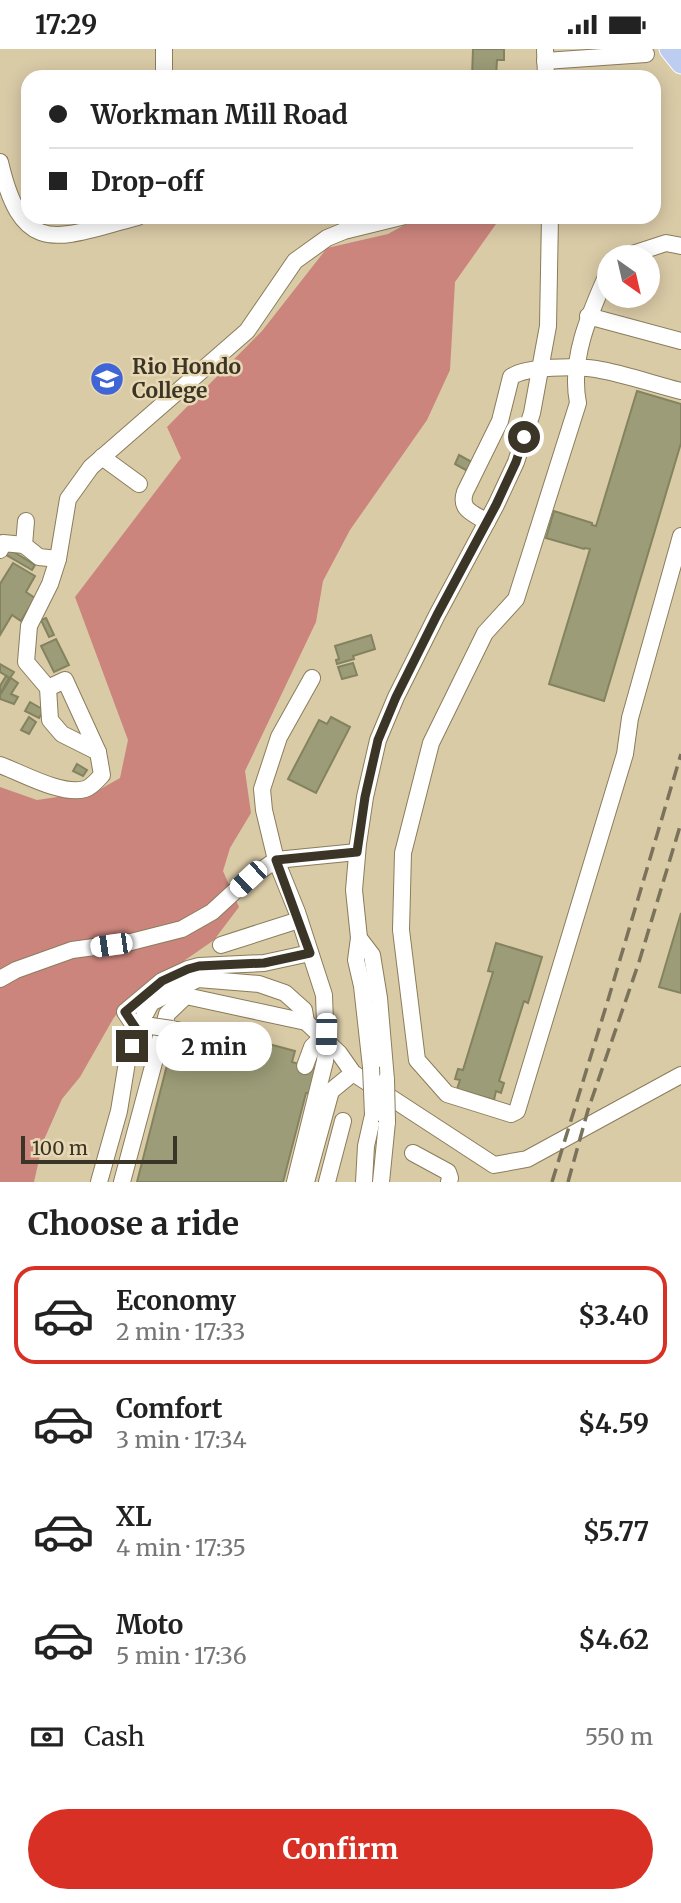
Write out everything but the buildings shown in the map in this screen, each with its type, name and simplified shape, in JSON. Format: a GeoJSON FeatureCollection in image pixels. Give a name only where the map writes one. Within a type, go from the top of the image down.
{"type":"FeatureCollection","features":[{"type":"Feature","properties":{"kind":"main road"},"geometry":{"type":"LineString","coordinates":[[669,49],[681,64]]}},
{"type":"Feature","properties":{"kind":"street"},"geometry":{"type":"LineString","coordinates":[[164,49],[164,70]]}},
{"type":"Feature","properties":{"kind":"street"},"geometry":{"type":"LineString","coordinates":[[546,62],[646,54]]}},
{"type":"Feature","properties":{"kind":"street"},"geometry":{"type":"LineString","coordinates":[[0,162],[13,204],[21,215]]}},
{"type":"Feature","properties":{"kind":"street"},"geometry":{"type":"LineString","coordinates":[[27,224],[45,235],[61,235],[109,224]]}},
{"type":"Feature","properties":{"kind":"street"},"geometry":{"type":"LineString","coordinates":[[98,752],[62,734],[50,720],[48,688],[26,661],[29,626],[50,584],[58,559],[68,499],[91,467],[247,331],[295,261],[327,238],[372,224]]}},
{"type":"Feature","properties":{"kind":"street"},"geometry":{"type":"LineString","coordinates":[[399,1182],[382,1180],[380,1118],[356,960],[359,938],[354,890],[365,797],[378,740],[407,673],[516,462],[532,413],[548,326],[550,224]]}},
{"type":"Feature","properties":{"kind":"street"},"geometry":{"type":"LineString","coordinates":[[660,245],[666,243],[681,246]]}},
{"type":"Feature","properties":{"kind":"street"},"geometry":{"type":"LineString","coordinates":[[597,296],[588,316],[577,368],[575,385],[578,403],[516,599],[485,633],[431,743],[403,853],[401,930],[417,1060],[447,1094],[511,1114],[517,1111],[625,754],[629,718],[681,536]]}},
{"type":"Feature","properties":{"kind":"street"},"geometry":{"type":"LineString","coordinates":[[588,316],[681,341]]}},
{"type":"Feature","properties":{"kind":"street"},"geometry":{"type":"LineString","coordinates":[[486,522],[464,507],[462,501],[500,421],[511,377],[516,373],[541,369],[596,369],[681,391]]}},
{"type":"Feature","properties":{"kind":"street"},"geometry":{"type":"LineString","coordinates":[[102,457],[139,484]]}},
{"type":"Feature","properties":{"kind":"street"},"geometry":{"type":"LineString","coordinates":[[23,545],[26,521]]}},
{"type":"Feature","properties":{"kind":"street"},"geometry":{"type":"LineString","coordinates":[[0,550],[3,543],[23,545],[38,557],[58,559]]}},
{"type":"Feature","properties":{"kind":"street"},"geometry":{"type":"LineString","coordinates":[[295,1182],[325,1061],[324,995],[276,860],[264,810],[262,789],[279,737],[312,678]]}},
{"type":"Feature","properties":{"kind":"street"},"geometry":{"type":"LineString","coordinates":[[0,765],[49,785],[76,791],[89,789],[102,775],[98,752],[65,680],[48,688]]}},
{"type":"Feature","properties":{"kind":"street"},"geometry":{"type":"LineString","coordinates":[[0,979],[16,970],[72,950],[131,942],[182,929],[212,912],[248,879],[276,860],[357,852]]}},
{"type":"Feature","properties":{"kind":"street"},"geometry":{"type":"LineString","coordinates":[[221,945],[299,920]]}},
{"type":"Feature","properties":{"kind":"street"},"geometry":{"type":"LineString","coordinates":[[359,938],[372,955],[379,998],[386,1080],[380,1118],[366,1146],[364,1182]]}},
{"type":"Feature","properties":{"kind":"street"},"geometry":{"type":"LineString","coordinates":[[195,1034],[172,1029],[142,1028],[125,1012],[162,981],[188,969],[199,966],[264,963],[310,953]]}},
{"type":"Feature","properties":{"kind":"street"},"geometry":{"type":"LineString","coordinates":[[99,1182],[119,1111],[127,1062],[152,1003],[198,979],[259,984],[285,993],[304,1010],[306,1022]]}},
{"type":"Feature","properties":{"kind":"street"},"geometry":{"type":"LineString","coordinates":[[122,1182],[167,1014],[186,996],[306,1022],[339,1053],[353,1073],[494,1165],[527,1159],[681,1075]]}},
{"type":"Feature","properties":{"kind":"street"},"geometry":{"type":"LineString","coordinates":[[305,1066],[312,1047],[323,1037]]}},
{"type":"Feature","properties":{"kind":"street"},"geometry":{"type":"LineString","coordinates":[[306,1182],[331,1091],[353,1073]]}},
{"type":"Feature","properties":{"kind":"street"},"geometry":{"type":"LineString","coordinates":[[327,1182],[343,1121]]}},
{"type":"Feature","properties":{"kind":"street"},"geometry":{"type":"LineString","coordinates":[[413,1153],[448,1171],[449,1182]]}},
{"type":"Feature","properties":{"kind":"shaded area"},"geometry":{"type":"Polygon","coordinates":[[[406,224],[496,224],[455,282],[450,370],[427,420],[350,530],[323,581],[316,622],[245,771],[251,813],[230,848],[223,871],[239,907],[214,940],[181,963],[154,977],[129,997],[113,1019],[80,1077],[62,1099],[43,1142],[34,1182],[0,1182],[0,787],[37,800],[97,791],[120,778],[128,740],[75,597],[181,458],[167,427],[262,331],[327,248],[388,234],[406,224]]]}},
{"type":"Feature","properties":{"kind":"railway"},"geometry":{"type":"LineString","coordinates":[[552,1182],[681,754]]}},
{"type":"Feature","properties":{"kind":"railway"},"geometry":{"type":"LineString","coordinates":[[568,1182],[588,1110],[639,962],[681,823]]}},
{"type":"Feature","properties":{"kind":"place","name":"Rio Hondo College"},"geometry":{"type":"Point","coordinates":[107,379]}},
{"type":"Feature","properties":{"kind":"route"},"geometry":{"type":"LineString","coordinates":[[132,1046],[137,1030],[125,1012],[162,981],[199,966],[248,965],[310,953],[276,860],[357,852],[365,797],[378,740],[437,615],[496,505],[516,462],[524,437]]}}]}
